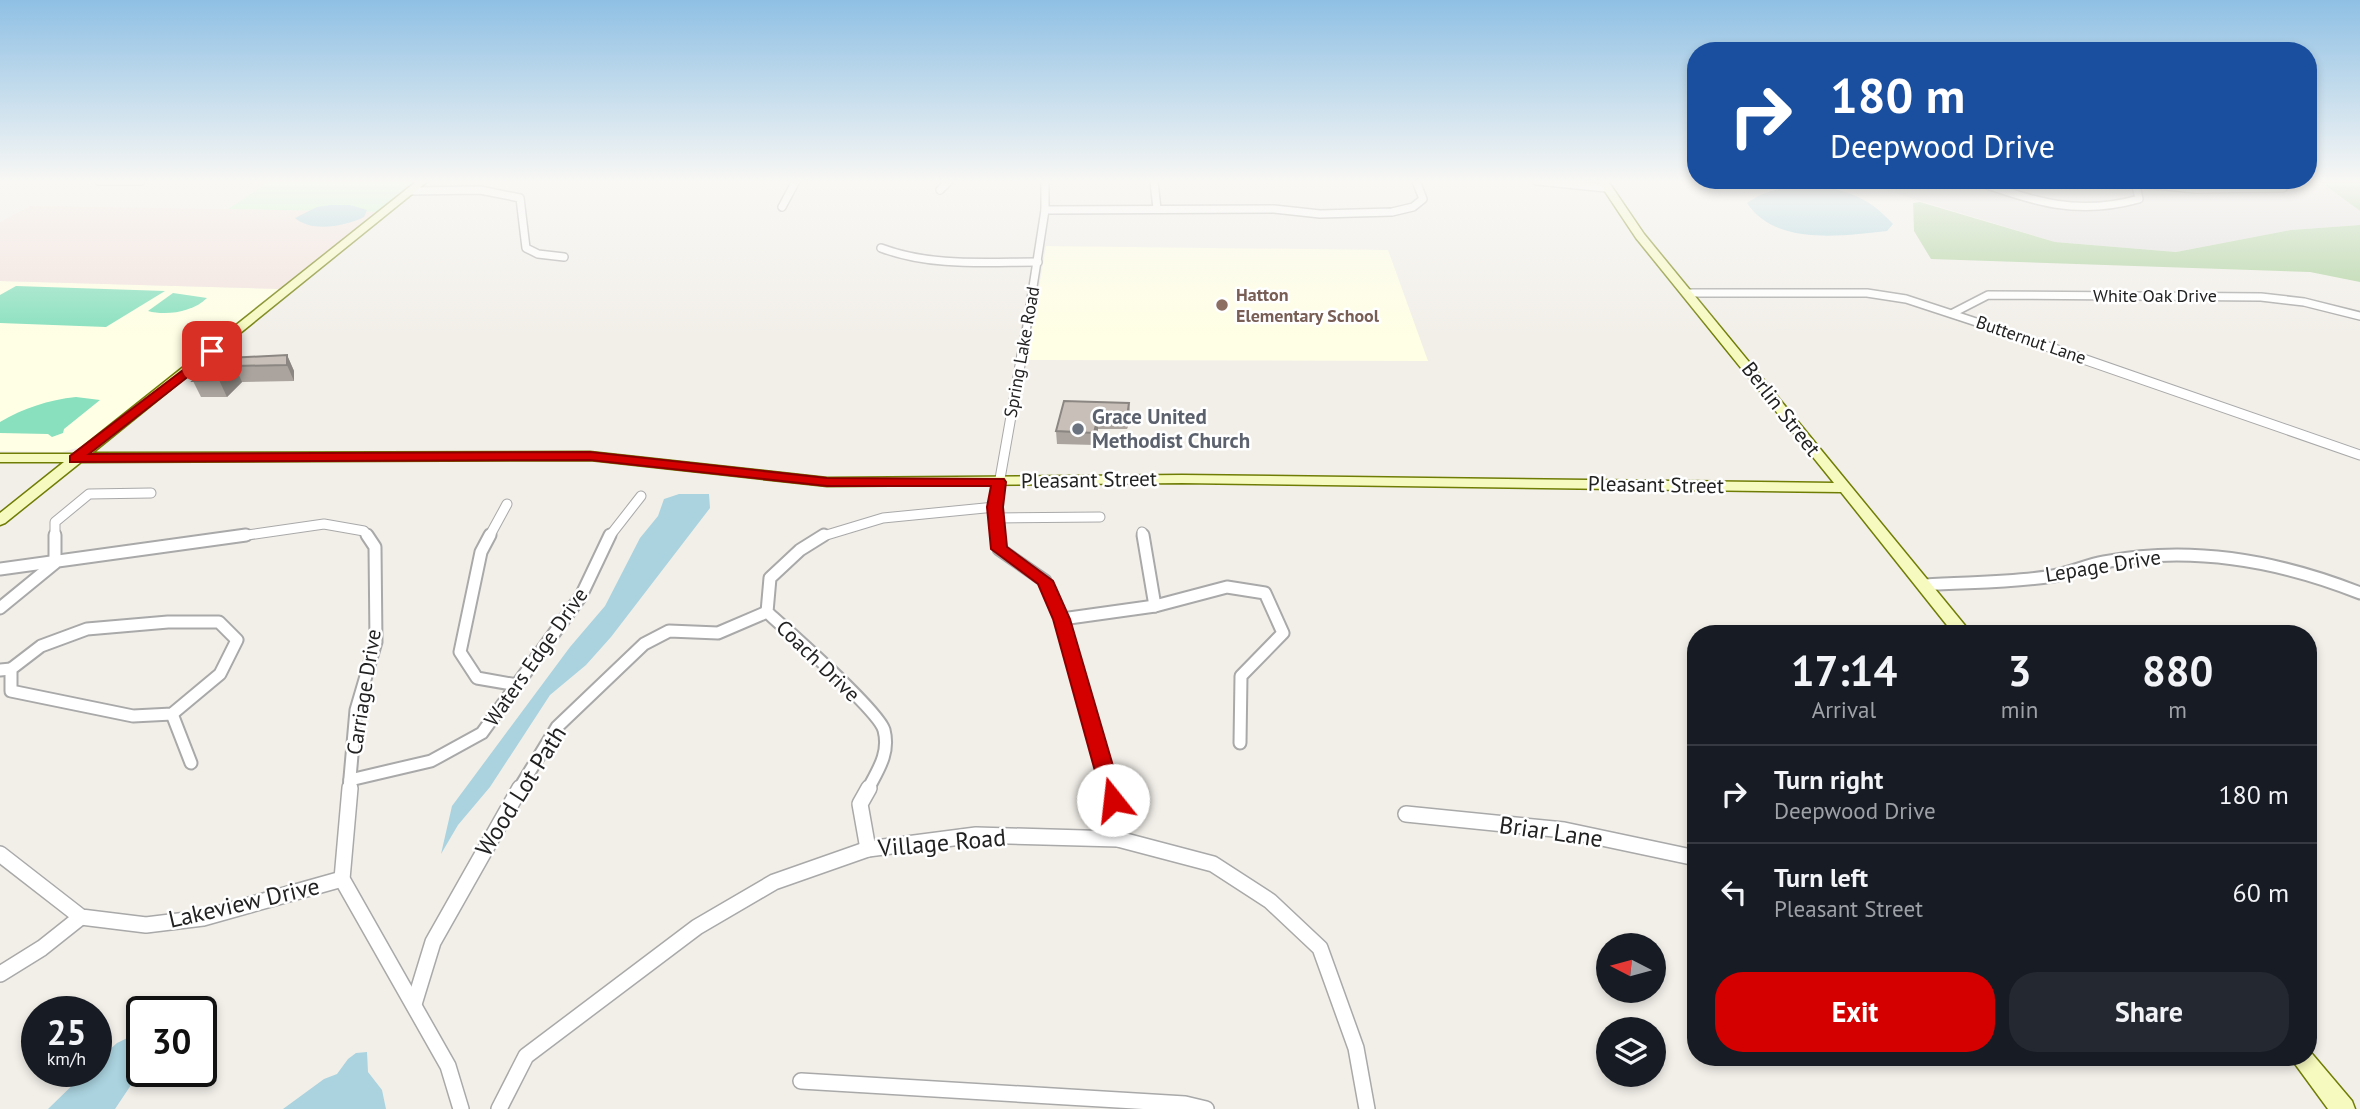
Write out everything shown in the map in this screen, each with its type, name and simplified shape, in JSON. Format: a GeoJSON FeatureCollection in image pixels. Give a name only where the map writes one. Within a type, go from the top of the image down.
{"type":"FeatureCollection","features":[{"type":"Feature","properties":{"kind":"street"},"geometry":{"type":"LineString","coordinates":[[0,520],[359,233]]}},
{"type":"Feature","properties":{"kind":"street"},"geometry":{"type":"LineString","coordinates":[[524,233],[526,247],[538,254],[564,257]]}},
{"type":"Feature","properties":{"kind":"street","name":"Spring Lake Road"},"geometry":{"type":"LineString","coordinates":[[1042,233],[996,512],[999,549],[1045,581],[1062,619]]}},
{"type":"Feature","properties":{"kind":"street","name":"Berlin Street"},"geometry":{"type":"LineString","coordinates":[[1638,233],[1957,625]]}},
{"type":"Feature","properties":{"kind":"street"},"geometry":{"type":"LineString","coordinates":[[881,247],[895,254],[920,258],[1038,262]]}},
{"type":"Feature","properties":{"kind":"street","name":"Butternut Lane"},"geometry":{"type":"LineString","coordinates":[[1689,293],[1867,293],[1906,299],[2360,455]]}},
{"type":"Feature","properties":{"kind":"street","name":"White Oak Drive"},"geometry":{"type":"LineString","coordinates":[[1952,313],[1987,295],[2247,296],[2304,302],[2360,316]]}},
{"type":"Feature","properties":{"kind":"street","name":"Pleasant Street"},"geometry":{"type":"LineString","coordinates":[[0,458],[590,456],[827,482],[1182,479],[1843,488]]}},
{"type":"Feature","properties":{"kind":"street"},"geometry":{"type":"LineString","coordinates":[[0,608],[55,563],[55,523],[89,494],[151,493]]}},
{"type":"Feature","properties":{"kind":"street","name":"Waters Edge Drive"},"geometry":{"type":"LineString","coordinates":[[350,780],[431,761],[482,733],[581,596],[614,529],[641,496]]}},
{"type":"Feature","properties":{"kind":"street"},"geometry":{"type":"LineString","coordinates":[[508,504],[481,552],[460,652],[477,678],[517,685]]}},
{"type":"Feature","properties":{"kind":"street","name":"Coach Drive"},"geometry":{"type":"LineString","coordinates":[[868,849],[860,804],[886,755],[884,727],[832,671],[767,612],[770,578],[817,538],[864,522],[941,510],[1100,517]]}},
{"type":"Feature","properties":{"kind":"street","name":"Carriage Drive"},"geometry":{"type":"LineString","coordinates":[[0,569],[324,524],[364,531],[375,547],[376,642],[356,710],[342,879]]}},
{"type":"Feature","properties":{"kind":"street"},"geometry":{"type":"LineString","coordinates":[[1142,532],[1155,606]]}},
{"type":"Feature","properties":{"kind":"street","name":"Lepage Drive"},"geometry":{"type":"LineString","coordinates":[[1925,585],[2052,576],[2104,562],[2146,556],[2218,555],[2317,576],[2360,593]]}},
{"type":"Feature","properties":{"kind":"street"},"geometry":{"type":"LineString","coordinates":[[1118,839],[1113,800],[1062,619],[1155,606],[1227,587],[1265,593],[1283,633],[1241,676],[1240,743]]}},
{"type":"Feature","properties":{"kind":"street","name":"Wood Lot Path"},"geometry":{"type":"LineString","coordinates":[[414,1004],[433,942],[485,846],[557,727],[644,644],[669,631],[718,634],[767,612]]}},
{"type":"Feature","properties":{"kind":"street"},"geometry":{"type":"LineString","coordinates":[[168,622],[219,622],[237,640],[220,674],[172,713],[133,716],[11,691],[5,670],[41,646],[87,629],[168,622]]}},
{"type":"Feature","properties":{"kind":"street"},"geometry":{"type":"LineString","coordinates":[[172,713],[191,763]]}},
{"type":"Feature","properties":{"kind":"street","name":"Briar Lane"},"geometry":{"type":"LineString","coordinates":[[1406,814],[1564,830],[1687,857]]}},
{"type":"Feature","properties":{"kind":"street","name":"Village Road"},"geometry":{"type":"LineString","coordinates":[[499,1109],[526,1056],[697,927],[774,882],[868,849],[976,835],[1118,839],[1213,864],[1270,901],[1320,948],[1356,1048],[1367,1109]]}},
{"type":"Feature","properties":{"kind":"street"},"geometry":{"type":"LineString","coordinates":[[0,854],[81,917],[42,948],[0,974]]}},
{"type":"Feature","properties":{"kind":"street"},"geometry":{"type":"LineString","coordinates":[[342,879],[448,1066],[461,1109]]}},
{"type":"Feature","properties":{"kind":"street","name":"Lakeview Drive"},"geometry":{"type":"LineString","coordinates":[[81,917],[146,925],[203,918],[342,879]]}},
{"type":"Feature","properties":{"kind":"street"},"geometry":{"type":"LineString","coordinates":[[2309,1066],[2343,1109]]}},
{"type":"Feature","properties":{"kind":"street"},"geometry":{"type":"LineString","coordinates":[[801,1081],[1185,1104],[1206,1109]]}},
{"type":"Feature","properties":{"kind":"shaded area"},"geometry":{"type":"Polygon","coordinates":[[[0,233],[355,233],[283,289],[0,281],[0,233]]]}},
{"type":"Feature","properties":{"kind":"shaded area"},"geometry":{"type":"Polygon","coordinates":[[[2025,233],[2277,233],[2176,252],[2055,242],[2025,233]]]}},
{"type":"Feature","properties":{"kind":"shaded area","name":"Hatton Elementary School"},"geometry":{"type":"Polygon","coordinates":[[[1046,246],[1388,250],[1428,361],[1027,360],[1046,246]]]}},
{"type":"Feature","properties":{"kind":"shaded area"},"geometry":{"type":"Polygon","coordinates":[[[0,281],[283,289],[81,447],[62,452],[0,451],[0,281]]]}},
{"type":"Feature","properties":{"kind":"green space"},"geometry":{"type":"Polygon","coordinates":[[[1915,233],[2024,233],[2055,242],[2176,252],[2277,233],[2360,233],[2360,282],[2310,272],[1931,259],[1915,233]]]}},
{"type":"Feature","properties":{"kind":"green space"},"geometry":{"type":"Polygon","coordinates":[[[16,286],[165,291],[106,327],[0,323],[0,295],[16,286]]]}},
{"type":"Feature","properties":{"kind":"green space"},"geometry":{"type":"Polygon","coordinates":[[[173,293],[207,298],[194,307],[179,312],[148,311],[173,293]]]}},
{"type":"Feature","properties":{"kind":"green space"},"geometry":{"type":"Polygon","coordinates":[[[76,397],[100,400],[64,429],[63,433],[52,437],[48,434],[0,433],[0,422],[18,413],[36,405],[76,397]]]}},
{"type":"Feature","properties":{"kind":"water"},"geometry":{"type":"Polygon","coordinates":[[[1797,233],[1871,233],[1831,236],[1797,233]]]}},
{"type":"Feature","properties":{"kind":"water"},"geometry":{"type":"Polygon","coordinates":[[[679,494],[709,494],[710,508],[611,637],[586,665],[550,695],[490,787],[458,825],[441,854],[452,806],[570,647],[605,606],[640,538],[658,516],[664,499],[679,494]]]}},
{"type":"Feature","properties":{"kind":"water"},"geometry":{"type":"Polygon","coordinates":[[[126,1039],[126,1087],[130,1087],[115,1109],[48,1109],[71,1087],[112,1087],[112,1048],[126,1039]]]}},
{"type":"Feature","properties":{"kind":"water"},"geometry":{"type":"Polygon","coordinates":[[[367,1052],[368,1072],[382,1090],[386,1109],[283,1109],[324,1079],[337,1074],[356,1053],[367,1052]]]}},
{"type":"Feature","properties":{"kind":"building"},"geometry":{"type":"Polygon","coordinates":[[[287,355],[287,365],[235,366],[219,380],[193,381],[206,370],[215,370],[228,358],[287,355]]]}},
{"type":"Feature","properties":{"kind":"building"},"geometry":{"type":"Polygon","coordinates":[[[1064,401],[1129,403],[1127,417],[1098,416],[1094,433],[1056,431],[1064,401]]]}},
{"type":"Feature","properties":{"kind":"place","name":"Hatton Elementary School"},"geometry":{"type":"Point","coordinates":[1222,305]}},
{"type":"Feature","properties":{"kind":"place","name":"Grace United Methodist Church"},"geometry":{"type":"Point","coordinates":[1078,429]}},
{"type":"Feature","properties":{"kind":"route"},"geometry":{"type":"LineString","coordinates":[[212,351],[75,459],[590,456],[827,482],[999,482],[995,507],[999,549],[1045,581],[1062,619],[1113,800]]}}]}
